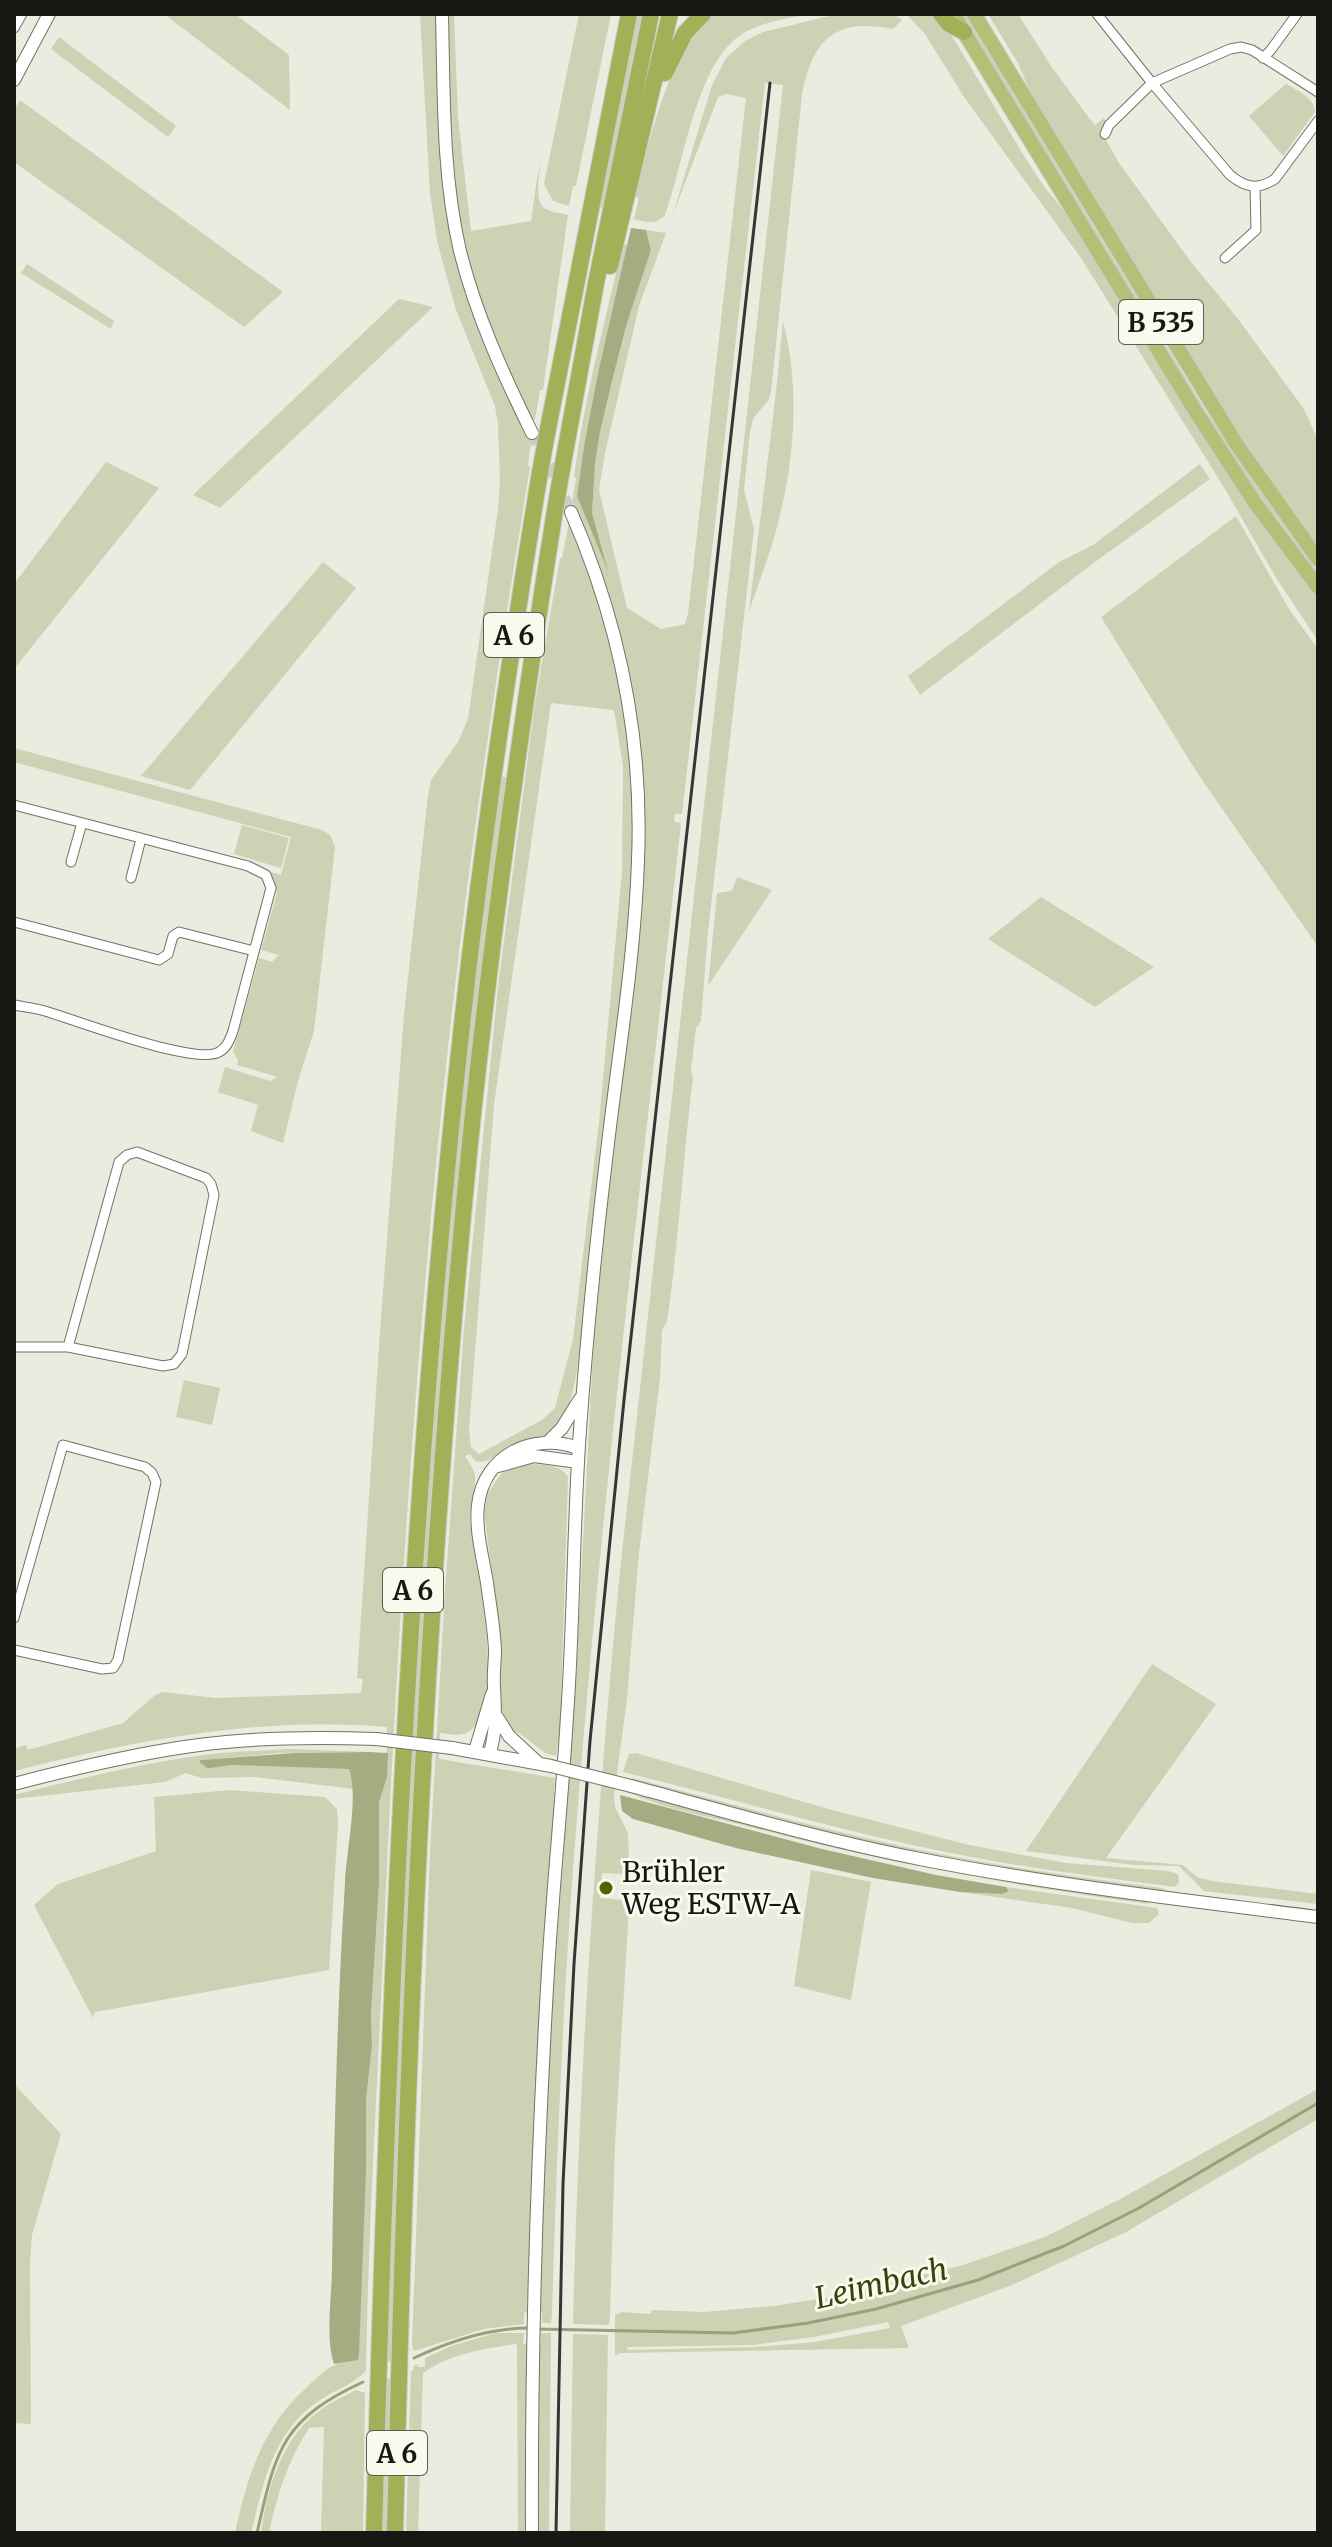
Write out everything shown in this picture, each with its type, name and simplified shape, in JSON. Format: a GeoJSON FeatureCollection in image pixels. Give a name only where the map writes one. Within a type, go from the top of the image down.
{"type":"FeatureCollection","features":[{"type":"Feature","properties":{"kind":"highway"},"geometry":{"type":"LineString","coordinates":[[617,211],[651,14]]}},
{"type":"Feature","properties":{"kind":"highway"},"geometry":{"type":"LineString","coordinates":[[617,211],[651,99],[670,14]]}},
{"type":"Feature","properties":{"kind":"highway"},"geometry":{"type":"LineString","coordinates":[[651,99],[685,33],[703,14]]}},
{"type":"Feature","properties":{"kind":"highway"},"geometry":{"type":"LineString","coordinates":[[941,14],[949,24],[964,32]]}},
{"type":"Feature","properties":{"kind":"highway","name":"B 535"},"geometry":{"type":"LineString","coordinates":[[953,14],[1194,409],[1255,503],[1318,587]]}},
{"type":"Feature","properties":{"kind":"highway","name":"B 535"},"geometry":{"type":"LineString","coordinates":[[974,14],[1237,445],[1318,559]]}},
{"type":"Feature","properties":{"kind":"highway","name":"A 6"},"geometry":{"type":"LineString","coordinates":[[374,2533],[394,1943],[408,1666],[444,1197],[496,752],[540,472],[539,436],[627,17]]}},
{"type":"Feature","properties":{"kind":"highway","name":"A 6"},"geometry":{"type":"LineString","coordinates":[[395,2533],[417,1887],[449,1378],[471,1140],[498,897],[563,508],[562,469],[586,340],[609,271],[617,211]]}},
{"type":"Feature","properties":{"kind":"main road"},"geometry":{"type":"LineString","coordinates":[[14,80],[49,14]]}},
{"type":"Feature","properties":{"kind":"main road"},"geometry":{"type":"LineString","coordinates":[[442,14],[448,175],[460,250],[479,315],[497,359],[539,436]]}},
{"type":"Feature","properties":{"kind":"main road"},"geometry":{"type":"LineString","coordinates":[[532,2533],[532,2336],[542,2083],[567,1713],[578,1448],[635,915],[639,836],[634,741],[626,685],[602,594],[563,508]]}},
{"type":"Feature","properties":{"kind":"main road"},"geometry":{"type":"LineString","coordinates":[[548,1442],[562,1428],[582,1396]]}},
{"type":"Feature","properties":{"kind":"main road"},"geometry":{"type":"LineString","coordinates":[[490,1753],[497,1717],[495,1649],[477,1507],[482,1487],[503,1457],[520,1447],[548,1442],[578,1448]]}},
{"type":"Feature","properties":{"kind":"main road"},"geometry":{"type":"LineString","coordinates":[[495,1467],[534,1456],[578,1462]]}},
{"type":"Feature","properties":{"kind":"main road"},"geometry":{"type":"LineString","coordinates":[[475,1751],[494,1687]]}},
{"type":"Feature","properties":{"kind":"main road"},"geometry":{"type":"LineString","coordinates":[[497,1717],[509,1736],[545,1765]]}},
{"type":"Feature","properties":{"kind":"main road"},"geometry":{"type":"LineString","coordinates":[[14,1784],[159,1751],[215,1743],[282,1738],[376,1739],[490,1753],[545,1765],[917,1859],[1053,1882],[1318,1917]]}},
{"type":"Feature","properties":{"kind":"street"},"geometry":{"type":"LineString","coordinates":[[14,28],[22,14]]}},
{"type":"Feature","properties":{"kind":"street"},"geometry":{"type":"LineString","coordinates":[[1263,58],[1297,14]]}},
{"type":"Feature","properties":{"kind":"street"},"geometry":{"type":"LineString","coordinates":[[1099,15],[1152,83],[1241,185],[1255,187],[1275,179],[1318,121]]}},
{"type":"Feature","properties":{"kind":"street"},"geometry":{"type":"LineString","coordinates":[[1105,134],[1109,125],[1152,83],[1230,49],[1241,47],[1252,50],[1318,92]]}},
{"type":"Feature","properties":{"kind":"street"},"geometry":{"type":"LineString","coordinates":[[1225,258],[1256,230],[1255,187]]}},
{"type":"Feature","properties":{"kind":"street"},"geometry":{"type":"LineString","coordinates":[[14,1005],[41,1010],[172,1051],[203,1055],[219,1053],[233,1031],[271,888],[266,875],[248,866],[15,809]]}},
{"type":"Feature","properties":{"kind":"street"},"geometry":{"type":"LineString","coordinates":[[71,862],[82,823]]}},
{"type":"Feature","properties":{"kind":"street"},"geometry":{"type":"LineString","coordinates":[[131,878],[141,839]]}},
{"type":"Feature","properties":{"kind":"street"},"geometry":{"type":"LineString","coordinates":[[14,922],[159,960],[168,954],[173,936],[179,932],[254,951]]}},
{"type":"Feature","properties":{"kind":"street"},"geometry":{"type":"LineString","coordinates":[[14,1347],[68,1347],[163,1366],[174,1364],[182,1354],[213,1197],[211,1184],[206,1178],[137,1152],[119,1162],[68,1347]]}},
{"type":"Feature","properties":{"kind":"street"},"geometry":{"type":"LineString","coordinates":[[14,1618],[63,1445],[145,1467],[152,1473],[156,1482],[118,1660],[113,1668],[102,1669],[14,1650]]}},
{"type":"Feature","properties":{"kind":"green space"},"geometry":{"type":"Polygon","coordinates":[[[164,14],[235,14],[289,55],[290,110],[164,14]]]}},
{"type":"Feature","properties":{"kind":"green space"},"geometry":{"type":"Polygon","coordinates":[[[420,14],[436,14],[459,269],[480,333],[531,442],[530,467],[466,895],[426,1272],[393,1743],[366,2371],[320,2400],[291,2427],[266,2476],[251,2533],[235,2533],[258,2455],[278,2420],[323,2373],[340,2363],[357,2360],[366,2171],[366,2100],[372,2045],[379,1883],[379,1803],[387,1777],[387,1727],[292,1725],[199,1733],[14,1771],[14,1749],[26,1745],[28,1750],[123,1723],[162,1692],[216,1698],[361,1693],[363,1679],[357,1678],[380,1332],[404,1014],[428,795],[431,780],[458,742],[468,719],[500,481],[495,406],[456,310],[437,241],[430,193],[420,14]]]}},
{"type":"Feature","properties":{"kind":"green space"},"geometry":{"type":"Polygon","coordinates":[[[447,14],[454,14],[458,117],[471,231],[531,221],[537,179],[548,129],[540,170],[540,201],[545,209],[568,215],[543,390],[540,390],[535,420],[531,418],[490,326],[461,229],[451,149],[447,14]]]}},
{"type":"Feature","properties":{"kind":"green space"},"geometry":{"type":"Polygon","coordinates":[[[579,14],[611,14],[576,186],[573,186],[569,206],[553,201],[544,184],[579,14]]]}},
{"type":"Feature","properties":{"kind":"green space"},"geometry":{"type":"Polygon","coordinates":[[[636,14],[643,14],[604,208],[597,207],[636,14]]]}},
{"type":"Feature","properties":{"kind":"green space"},"geometry":{"type":"Polygon","coordinates":[[[715,14],[808,14],[757,27],[742,34],[726,48],[702,91],[665,215],[654,222],[634,219],[639,198],[635,197],[663,99],[684,51],[715,14]]]}},
{"type":"Feature","properties":{"kind":"green space"},"geometry":{"type":"Polygon","coordinates":[[[838,14],[893,14],[902,20],[893,29],[856,27],[830,36],[813,59],[807,75],[802,94],[771,392],[753,419],[750,432],[744,490],[754,529],[708,932],[701,1021],[696,1028],[691,1071],[693,1077],[675,1261],[667,1322],[662,1330],[660,1378],[614,1797],[615,1807],[628,1833],[629,1870],[625,1874],[602,1873],[600,1898],[625,1900],[629,1907],[615,2144],[609,2325],[573,2324],[584,2041],[596,1853],[620,1571],[783,85],[765,83],[682,814],[675,814],[674,822],[681,823],[600,1558],[569,1932],[552,2315],[551,2323],[542,2323],[542,2312],[539,2312],[550,2038],[576,1676],[593,1352],[645,848],[642,769],[626,658],[606,589],[572,502],[574,477],[589,389],[623,244],[627,245],[584,446],[577,496],[605,561],[592,513],[600,432],[627,323],[651,250],[646,230],[666,233],[639,306],[599,490],[627,608],[661,629],[685,624],[746,98],[726,94],[718,97],[672,217],[712,85],[726,58],[745,41],[763,32],[838,14]]]}},
{"type":"Feature","properties":{"kind":"green space"},"geometry":{"type":"Polygon","coordinates":[[[906,14],[934,14],[946,26],[1021,151],[1068,216],[1186,408],[1318,597],[1318,641],[1081,258],[964,97],[925,34],[906,14]]]}},
{"type":"Feature","properties":{"kind":"green space"},"geometry":{"type":"Polygon","coordinates":[[[961,14],[965,14],[1208,414],[1318,571],[1318,577],[1221,439],[961,14]]]}},
{"type":"Feature","properties":{"kind":"green space"},"geometry":{"type":"Polygon","coordinates":[[[988,14],[1018,14],[1089,118],[1095,125],[1104,118],[1107,124],[1105,138],[1119,163],[1304,409],[1318,441],[1318,549],[1248,450],[1186,352],[1031,94],[1018,63],[988,14]]]}},
{"type":"Feature","properties":{"kind":"green space"},"geometry":{"type":"Polygon","coordinates":[[[59,37],[176,126],[168,137],[51,49],[59,37]]]}},
{"type":"Feature","properties":{"kind":"green space"},"geometry":{"type":"Polygon","coordinates":[[[1286,84],[1309,98],[1315,112],[1283,156],[1249,116],[1286,84]]]}},
{"type":"Feature","properties":{"kind":"green space"},"geometry":{"type":"Polygon","coordinates":[[[20,100],[283,292],[244,327],[14,162],[14,110],[20,100]]]}},
{"type":"Feature","properties":{"kind":"green space"},"geometry":{"type":"Polygon","coordinates":[[[631,228],[646,230],[651,250],[627,323],[595,463],[592,513],[608,571],[577,496],[599,369],[631,228]]]}},
{"type":"Feature","properties":{"kind":"green space"},"geometry":{"type":"Polygon","coordinates":[[[27,264],[114,321],[111,329],[21,273],[27,264]]]}},
{"type":"Feature","properties":{"kind":"green space"},"geometry":{"type":"Polygon","coordinates":[[[399,299],[433,307],[220,508],[193,495],[399,299]]]}},
{"type":"Feature","properties":{"kind":"green space"},"geometry":{"type":"Polygon","coordinates":[[[783,321],[792,371],[792,448],[778,523],[749,611],[776,392],[783,321]]]}},
{"type":"Feature","properties":{"kind":"green space"},"geometry":{"type":"Polygon","coordinates":[[[106,462],[159,488],[14,669],[14,584],[106,462]]]}},
{"type":"Feature","properties":{"kind":"green space"},"geometry":{"type":"Polygon","coordinates":[[[1200,464],[1210,479],[920,695],[908,676],[1059,562],[1093,545],[1200,464]]]}},
{"type":"Feature","properties":{"kind":"green space"},"geometry":{"type":"Polygon","coordinates":[[[1236,516],[1289,609],[1318,649],[1316,944],[1198,774],[1101,617],[1236,516]]]}},
{"type":"Feature","properties":{"kind":"green space"},"geometry":{"type":"Polygon","coordinates":[[[569,522],[605,620],[625,720],[632,822],[629,926],[580,1355],[573,1388],[561,1421],[545,1435],[513,1445],[485,1461],[475,1461],[470,1454],[465,1456],[475,1476],[470,1521],[486,1631],[487,1692],[481,1715],[470,1731],[459,1735],[440,1733],[439,1759],[555,1778],[538,2053],[527,2312],[524,2313],[524,2324],[484,2329],[414,2351],[430,1851],[464,1329],[498,987],[535,703],[569,522]],[[551,703],[494,1105],[469,1430],[471,1447],[479,1454],[542,1420],[555,1408],[573,1339],[599,1122],[622,872],[623,766],[614,710],[551,703]]]}},
{"type":"Feature","properties":{"kind":"green space"},"geometry":{"type":"Polygon","coordinates":[[[323,562],[356,588],[190,790],[141,776],[323,562]]]}},
{"type":"Feature","properties":{"kind":"green space"},"geometry":{"type":"Polygon","coordinates":[[[14,748],[322,830],[330,835],[335,847],[314,1031],[283,1143],[251,1131],[258,1105],[218,1092],[225,1067],[270,1081],[278,1077],[237,1065],[233,1051],[259,958],[272,962],[279,955],[261,950],[277,893],[271,872],[281,875],[291,837],[14,762],[14,748]]]}},
{"type":"Feature","properties":{"kind":"green space"},"geometry":{"type":"Polygon","coordinates":[[[500,777],[506,777],[471,1068],[403,2054],[391,2361],[385,2364],[401,1947],[428,1465],[449,1217],[473,988],[500,777]]]}},
{"type":"Feature","properties":{"kind":"green space"},"geometry":{"type":"Polygon","coordinates":[[[242,825],[289,838],[281,868],[234,854],[242,825]]]}},
{"type":"Feature","properties":{"kind":"green space"},"geometry":{"type":"Polygon","coordinates":[[[737,877],[772,890],[708,986],[717,893],[732,891],[737,877]]]}},
{"type":"Feature","properties":{"kind":"green space"},"geometry":{"type":"Polygon","coordinates":[[[1041,897],[1154,967],[1095,1007],[988,939],[1041,897]]]}},
{"type":"Feature","properties":{"kind":"green space"},"geometry":{"type":"Polygon","coordinates":[[[184,1380],[220,1388],[212,1425],[176,1417],[184,1380]]]}},
{"type":"Feature","properties":{"kind":"green space"},"geometry":{"type":"Polygon","coordinates":[[[520,1465],[557,1468],[568,1477],[560,1739],[556,1756],[545,1753],[518,1732],[512,1732],[501,1708],[500,1633],[484,1512],[487,1494],[502,1473],[520,1465]]]}},
{"type":"Feature","properties":{"kind":"green space"},"geometry":{"type":"Polygon","coordinates":[[[1152,1664],[1216,1704],[1106,1858],[1183,1865],[1197,1877],[1212,1881],[1318,1894],[1318,1904],[1204,1891],[1179,1866],[1134,1865],[1026,1851],[1152,1664]]]}},
{"type":"Feature","properties":{"kind":"green space"},"geometry":{"type":"Polygon","coordinates":[[[289,1749],[369,1752],[278,1753],[199,1762],[207,1768],[232,1765],[350,1769],[354,1789],[255,1777],[201,1778],[186,1773],[165,1782],[14,1799],[14,1795],[91,1776],[168,1761],[220,1753],[289,1749]]]}},
{"type":"Feature","properties":{"kind":"green space"},"geometry":{"type":"Polygon","coordinates":[[[294,1753],[388,1753],[387,1777],[379,1803],[379,1883],[372,2045],[366,2100],[359,2354],[358,2360],[334,2364],[329,2329],[336,2075],[352,1780],[349,1769],[232,1765],[207,1768],[199,1762],[294,1753]]]}},
{"type":"Feature","properties":{"kind":"green space"},"geometry":{"type":"Polygon","coordinates":[[[636,1753],[832,1810],[969,1845],[1066,1863],[1168,1871],[1178,1874],[1179,1882],[1175,1887],[1028,1867],[861,1833],[623,1772],[629,1754],[636,1753]]]}},
{"type":"Feature","properties":{"kind":"green space"},"geometry":{"type":"Polygon","coordinates":[[[632,1778],[826,1829],[925,1851],[1167,1891],[1032,1873],[930,1855],[764,1816],[632,1778]]]}},
{"type":"Feature","properties":{"kind":"green space"},"geometry":{"type":"Polygon","coordinates":[[[230,1790],[325,1797],[337,1809],[329,1970],[95,2012],[93,2018],[34,1905],[58,1884],[156,1851],[154,1797],[230,1790]]]}},
{"type":"Feature","properties":{"kind":"green space"},"geometry":{"type":"Polygon","coordinates":[[[630,1793],[905,1862],[1150,1904],[1000,1881],[902,1863],[690,1813],[630,1793]]]}},
{"type":"Feature","properties":{"kind":"green space"},"geometry":{"type":"Polygon","coordinates":[[[620,1795],[822,1849],[936,1875],[1006,1887],[1009,1891],[1002,1894],[960,1892],[873,1878],[736,1848],[633,1819],[622,1811],[620,1795]]]}},
{"type":"Feature","properties":{"kind":"green space"},"geometry":{"type":"Polygon","coordinates":[[[811,1870],[871,1882],[851,2000],[794,1986],[811,1870]]]}},
{"type":"Feature","properties":{"kind":"green space"},"geometry":{"type":"Polygon","coordinates":[[[1006,1887],[1157,1908],[1159,1914],[1149,1923],[1132,1923],[1072,1908],[960,1892],[1002,1894],[1009,1889],[1006,1887]]]}},
{"type":"Feature","properties":{"kind":"green space"},"geometry":{"type":"Polygon","coordinates":[[[14,2084],[61,2134],[32,2235],[31,2424],[14,2423],[14,2084]]]}},
{"type":"Feature","properties":{"kind":"green space"},"geometry":{"type":"Polygon","coordinates":[[[1318,2089],[1318,2119],[1126,2232],[1012,2285],[901,2326],[909,2348],[620,2353],[615,2356],[615,2315],[622,2312],[704,2312],[774,2306],[837,2296],[963,2265],[1045,2237],[1122,2198],[1318,2089]],[[888,2322],[814,2337],[752,2345],[628,2347],[627,2350],[756,2347],[815,2342],[890,2328],[888,2322]]]}},
{"type":"Feature","properties":{"kind":"green space"},"geometry":{"type":"Polygon","coordinates":[[[496,2333],[524,2333],[523,2344],[527,2344],[526,2533],[518,2533],[517,2344],[468,2353],[444,2361],[423,2373],[418,2533],[406,2533],[411,2371],[417,2364],[418,2367],[425,2367],[425,2358],[451,2346],[496,2333]]]}},
{"type":"Feature","properties":{"kind":"green space"},"geometry":{"type":"Polygon","coordinates":[[[541,2333],[551,2333],[549,2533],[536,2533],[537,2343],[541,2343],[541,2333]]]}},
{"type":"Feature","properties":{"kind":"green space"},"geometry":{"type":"Polygon","coordinates":[[[573,2334],[608,2335],[605,2533],[570,2533],[573,2334]]]}},
{"type":"Feature","properties":{"kind":"green space"},"geometry":{"type":"Polygon","coordinates":[[[391,2377],[387,2533],[381,2533],[385,2381],[391,2377]]]}},
{"type":"Feature","properties":{"kind":"green space"},"geometry":{"type":"Polygon","coordinates":[[[356,2390],[365,2393],[363,2533],[321,2533],[324,2427],[309,2428],[284,2478],[269,2533],[261,2533],[272,2483],[294,2436],[322,2409],[356,2390]]]}},
{"type":"Feature","properties":{"kind":"waterway","name":"Leimbach"},"geometry":{"type":"LineString","coordinates":[[536,2329],[733,2333],[808,2323],[876,2309],[978,2280],[1064,2246],[1139,2208],[1318,2103]]}},
{"type":"Feature","properties":{"kind":"waterway","name":"Leimbach"},"geometry":{"type":"LineString","coordinates":[[414,2358],[470,2337],[499,2330],[529,2328]]}},
{"type":"Feature","properties":{"kind":"waterway","name":"Leimbach"},"geometry":{"type":"LineString","coordinates":[[257,2533],[270,2480],[286,2441],[315,2410],[363,2382]]}},
{"type":"Feature","properties":{"kind":"tunnel"},"geometry":{"type":"LineString","coordinates":[[532,433],[571,512]]}},
{"type":"Feature","properties":{"kind":"railway"},"geometry":{"type":"LineString","coordinates":[[556,2533],[563,2184],[574,1964],[590,1741],[624,1400],[770,83]]}},
{"type":"Feature","properties":{"kind":"place","name":"Brühler Weg ESTW-A"},"geometry":{"type":"Point","coordinates":[606,1888]}}]}
